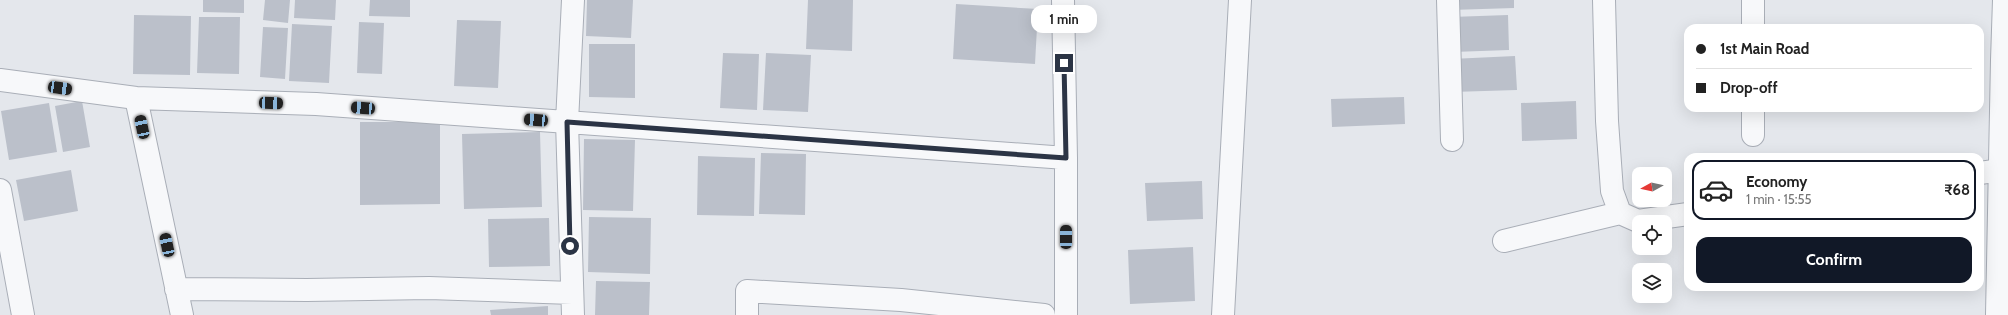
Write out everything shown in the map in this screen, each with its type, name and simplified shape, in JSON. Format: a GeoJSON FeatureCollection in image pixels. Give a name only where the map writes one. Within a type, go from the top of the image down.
{"type":"FeatureCollection","features":[{"type":"Feature","properties":{"kind":"street"},"geometry":{"type":"LineString","coordinates":[[573,0],[567,122],[573,315]]}},
{"type":"Feature","properties":{"kind":"street"},"geometry":{"type":"LineString","coordinates":[[1063,0],[1066,158],[1066,315]]}},
{"type":"Feature","properties":{"kind":"street"},"geometry":{"type":"LineString","coordinates":[[1223,315],[1240,0]]}},
{"type":"Feature","properties":{"kind":"street"},"geometry":{"type":"LineString","coordinates":[[1448,0],[1452,140]]}},
{"type":"Feature","properties":{"kind":"street"},"geometry":{"type":"LineString","coordinates":[[1604,0],[1607,121],[1612,192],[1620,212]]}},
{"type":"Feature","properties":{"kind":"street"},"geometry":{"type":"LineString","coordinates":[[1752,0],[1753,24]]}},
{"type":"Feature","properties":{"kind":"street"},"geometry":{"type":"LineString","coordinates":[[1997,315],[1996,171],[2004,0]]}},
{"type":"Feature","properties":{"kind":"street"},"geometry":{"type":"LineString","coordinates":[[0,80],[136,98],[316,104],[1066,158]]}},
{"type":"Feature","properties":{"kind":"street"},"geometry":{"type":"LineString","coordinates":[[136,98],[182,315]]}},
{"type":"Feature","properties":{"kind":"street"},"geometry":{"type":"LineString","coordinates":[[1753,112],[1753,135]]}},
{"type":"Feature","properties":{"kind":"street"},"geometry":{"type":"LineString","coordinates":[[0,196],[23,315]]}},
{"type":"Feature","properties":{"kind":"street"},"geometry":{"type":"LineString","coordinates":[[1504,241],[1620,212],[1638,221],[1684,215]]}},
{"type":"Feature","properties":{"kind":"street"},"geometry":{"type":"LineString","coordinates":[[176,289],[307,290],[429,288],[572,293]]}},
{"type":"Feature","properties":{"kind":"street"},"geometry":{"type":"LineString","coordinates":[[747,315],[747,291],[901,308],[1044,315]]}},
{"type":"Feature","properties":{"kind":"building"},"geometry":{"type":"Polygon","coordinates":[[[203,0],[244,0],[244,13],[203,12],[203,0]]]}},
{"type":"Feature","properties":{"kind":"building"},"geometry":{"type":"Polygon","coordinates":[[[265,0],[290,0],[288,23],[263,20],[265,0]]]}},
{"type":"Feature","properties":{"kind":"building"},"geometry":{"type":"Polygon","coordinates":[[[295,0],[336,0],[335,20],[294,18],[295,0]]]}},
{"type":"Feature","properties":{"kind":"building"},"geometry":{"type":"Polygon","coordinates":[[[370,0],[410,0],[410,17],[369,16],[370,0]]]}},
{"type":"Feature","properties":{"kind":"building"},"geometry":{"type":"Polygon","coordinates":[[[587,0],[633,0],[631,38],[586,36],[587,0]]]}},
{"type":"Feature","properties":{"kind":"building"},"geometry":{"type":"Polygon","coordinates":[[[808,0],[853,0],[852,51],[806,49],[808,0]]]}},
{"type":"Feature","properties":{"kind":"building"},"geometry":{"type":"Polygon","coordinates":[[[1451,0],[1514,0],[1514,8],[1451,10],[1451,0]]]}},
{"type":"Feature","properties":{"kind":"building"},"geometry":{"type":"Polygon","coordinates":[[[956,4],[1038,9],[1035,64],[953,59],[956,4]]]}},
{"type":"Feature","properties":{"kind":"building"},"geometry":{"type":"Polygon","coordinates":[[[134,15],[191,16],[190,75],[133,74],[134,15]]]}},
{"type":"Feature","properties":{"kind":"building"},"geometry":{"type":"Polygon","coordinates":[[[1508,15],[1509,50],[1453,52],[1451,17],[1508,15]]]}},
{"type":"Feature","properties":{"kind":"building"},"geometry":{"type":"Polygon","coordinates":[[[199,17],[240,17],[239,74],[197,73],[199,17]]]}},
{"type":"Feature","properties":{"kind":"building"},"geometry":{"type":"Polygon","coordinates":[[[457,20],[501,21],[498,88],[454,86],[457,20]]]}},
{"type":"Feature","properties":{"kind":"building"},"geometry":{"type":"Polygon","coordinates":[[[359,22],[384,23],[382,74],[357,73],[359,22]]]}},
{"type":"Feature","properties":{"kind":"building"},"geometry":{"type":"Polygon","coordinates":[[[292,24],[332,26],[329,83],[289,81],[292,24]]]}},
{"type":"Feature","properties":{"kind":"building"},"geometry":{"type":"Polygon","coordinates":[[[263,27],[288,28],[285,79],[260,77],[263,27]]]}},
{"type":"Feature","properties":{"kind":"building"},"geometry":{"type":"Polygon","coordinates":[[[589,44],[635,44],[635,98],[589,97],[589,44]]]}},
{"type":"Feature","properties":{"kind":"building"},"geometry":{"type":"Polygon","coordinates":[[[723,53],[759,54],[757,110],[720,108],[723,53]]]}},
{"type":"Feature","properties":{"kind":"building"},"geometry":{"type":"Polygon","coordinates":[[[766,53],[811,55],[808,112],[763,110],[766,53]]]}},
{"type":"Feature","properties":{"kind":"building"},"geometry":{"type":"Polygon","coordinates":[[[1515,56],[1517,90],[1452,92],[1451,59],[1515,56]]]}},
{"type":"Feature","properties":{"kind":"building"},"geometry":{"type":"Polygon","coordinates":[[[1404,97],[1405,124],[1332,127],[1331,99],[1404,97]]]}},
{"type":"Feature","properties":{"kind":"building"},"geometry":{"type":"Polygon","coordinates":[[[82,101],[90,147],[63,152],[55,106],[82,101]]]}},
{"type":"Feature","properties":{"kind":"building"},"geometry":{"type":"Polygon","coordinates":[[[1576,101],[1577,139],[1522,141],[1521,103],[1576,101]]]}},
{"type":"Feature","properties":{"kind":"building"},"geometry":{"type":"Polygon","coordinates":[[[49,103],[57,152],[9,160],[1,111],[49,103]]]}},
{"type":"Feature","properties":{"kind":"building"},"geometry":{"type":"Polygon","coordinates":[[[360,122],[440,122],[440,204],[360,205],[360,122]]]}},
{"type":"Feature","properties":{"kind":"building"},"geometry":{"type":"Polygon","coordinates":[[[540,132],[542,207],[464,209],[462,134],[540,132]]]}},
{"type":"Feature","properties":{"kind":"building"},"geometry":{"type":"Polygon","coordinates":[[[584,139],[635,140],[633,211],[583,210],[584,139]]]}},
{"type":"Feature","properties":{"kind":"building"},"geometry":{"type":"Polygon","coordinates":[[[761,153],[806,154],[805,215],[759,214],[761,153]]]}},
{"type":"Feature","properties":{"kind":"building"},"geometry":{"type":"Polygon","coordinates":[[[698,156],[755,158],[754,216],[697,215],[698,156]]]}},
{"type":"Feature","properties":{"kind":"building"},"geometry":{"type":"Polygon","coordinates":[[[71,170],[78,211],[24,221],[16,180],[71,170]]]}},
{"type":"Feature","properties":{"kind":"building"},"geometry":{"type":"Polygon","coordinates":[[[1202,181],[1203,219],[1147,221],[1145,183],[1202,181]]]}},
{"type":"Feature","properties":{"kind":"building"},"geometry":{"type":"Polygon","coordinates":[[[589,217],[651,218],[650,274],[588,272],[589,217]]]}},
{"type":"Feature","properties":{"kind":"building"},"geometry":{"type":"Polygon","coordinates":[[[549,218],[550,266],[489,267],[488,219],[549,218]]]}},
{"type":"Feature","properties":{"kind":"building"},"geometry":{"type":"Polygon","coordinates":[[[1193,247],[1195,301],[1130,304],[1128,250],[1193,247]]]}},
{"type":"Feature","properties":{"kind":"building"},"geometry":{"type":"Polygon","coordinates":[[[596,281],[650,282],[649,315],[595,315],[596,281]]]}},
{"type":"Feature","properties":{"kind":"building"},"geometry":{"type":"Polygon","coordinates":[[[548,306],[548,315],[491,315],[490,310],[548,306]]]}},
{"type":"Feature","properties":{"kind":"route"},"geometry":{"type":"LineString","coordinates":[[570,246],[567,122],[1066,158],[1064,63]]}}]}
